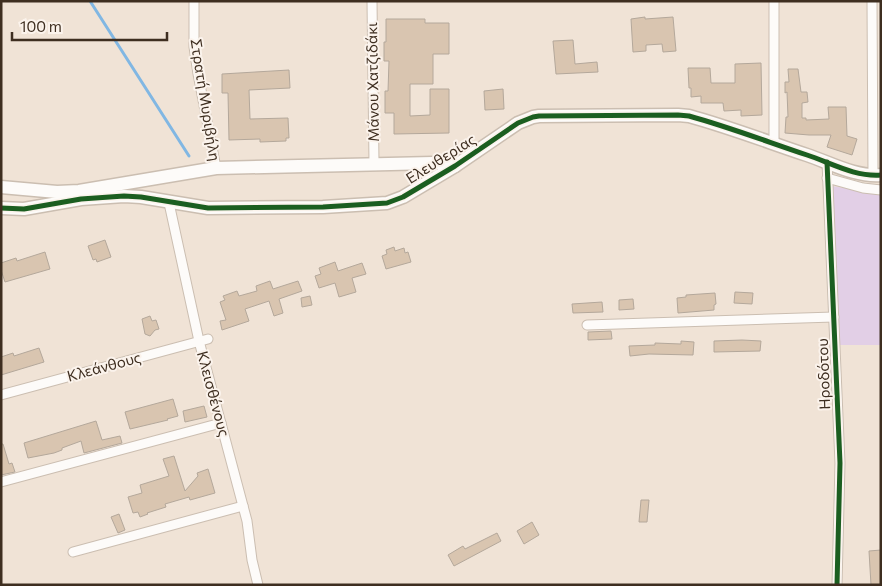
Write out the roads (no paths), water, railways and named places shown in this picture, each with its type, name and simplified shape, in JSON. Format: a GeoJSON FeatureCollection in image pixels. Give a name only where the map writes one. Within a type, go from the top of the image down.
{"type":"FeatureCollection","features":[{"type":"Feature","properties":{"kind":"street","name":"Στρατή Μυριβήλη"},"geometry":{"type":"LineString","coordinates":[[194,1],[194,47],[216,168]]}},
{"type":"Feature","properties":{"kind":"street","name":"Μάνου Χατζιδάκι"},"geometry":{"type":"LineString","coordinates":[[372,1],[374,163]]}},
{"type":"Feature","properties":{"kind":"street"},"geometry":{"type":"LineString","coordinates":[[774,1],[774,144]]}},
{"type":"Feature","properties":{"kind":"street"},"geometry":{"type":"LineString","coordinates":[[872,1],[877,175]]}},
{"type":"Feature","properties":{"kind":"street","name":"Ελευθερίας"},"geometry":{"type":"LineString","coordinates":[[1,208],[24,209],[81,199],[124,196],[141,197],[201,208],[323,207],[386,203],[403,197],[455,166],[518,123],[539,116],[678,115],[711,123],[853,172],[877,175]]}},
{"type":"Feature","properties":{"kind":"street","name":"Ηροδότου"},"geometry":{"type":"LineString","coordinates":[[827,162],[840,463],[837,585]]}},
{"type":"Feature","properties":{"kind":"street","name":"Ελευθερίας"},"geometry":{"type":"LineString","coordinates":[[1,187],[57,192],[79,191],[216,168],[374,163],[444,163],[455,166]]}},
{"type":"Feature","properties":{"kind":"street"},"geometry":{"type":"LineString","coordinates":[[827,178],[863,188],[881,190]]}},
{"type":"Feature","properties":{"kind":"street","name":"Κλεισθένους"},"geometry":{"type":"LineString","coordinates":[[169,203],[203,340],[221,424],[248,526],[252,560],[258,585]]}},
{"type":"Feature","properties":{"kind":"street"},"geometry":{"type":"LineString","coordinates":[[586,325],[834,317]]}},
{"type":"Feature","properties":{"kind":"street","name":"Κλεάνθους"},"geometry":{"type":"LineString","coordinates":[[1,395],[203,340]]}},
{"type":"Feature","properties":{"kind":"street"},"geometry":{"type":"LineString","coordinates":[[1,482],[221,424]]}},
{"type":"Feature","properties":{"kind":"street"},"geometry":{"type":"LineString","coordinates":[[73,552],[243,506]]}},
{"type":"Feature","properties":{"kind":"waterway"},"geometry":{"type":"LineString","coordinates":[[90,1],[189,156]]}}]}
